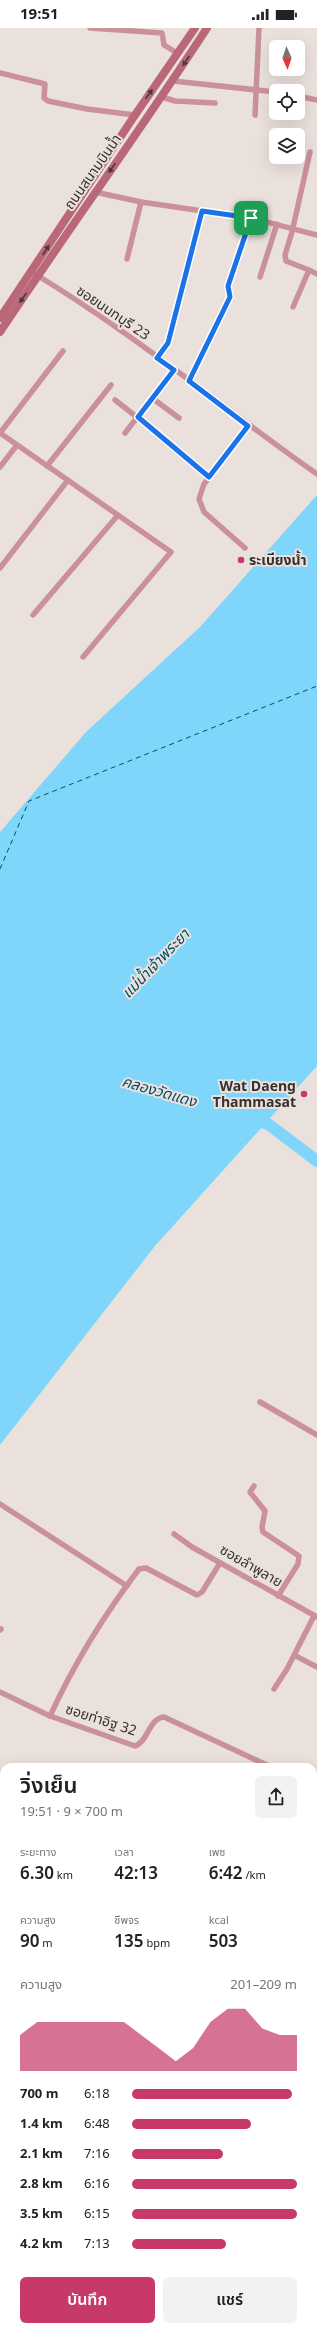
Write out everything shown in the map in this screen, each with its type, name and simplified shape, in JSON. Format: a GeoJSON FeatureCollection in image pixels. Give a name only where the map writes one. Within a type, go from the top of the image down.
{"type":"FeatureCollection","features":[{"type":"Feature","properties":{"kind":"main road","name":"ถนนสนามบินน้ำ"},"geometry":{"type":"LineString","coordinates":[[0,332],[135,115],[195,28]]}},
{"type":"Feature","properties":{"kind":"main road","name":"ถนนสนามบินน้ำ"},"geometry":{"type":"LineString","coordinates":[[0,318],[35,274],[95,192],[173,81],[207,28]]}},
{"type":"Feature","properties":{"kind":"street"},"geometry":{"type":"LineString","coordinates":[[90,28],[162,33],[164,45],[177,53]]}},
{"type":"Feature","properties":{"kind":"street"},"geometry":{"type":"LineString","coordinates":[[254,116],[259,28]]}},
{"type":"Feature","properties":{"kind":"street"},"geometry":{"type":"LineString","coordinates":[[0,73],[45,84],[44,98],[48,101],[87,109],[135,115]]}},
{"type":"Feature","properties":{"kind":"street"},"geometry":{"type":"LineString","coordinates":[[173,81],[269,91]]}},
{"type":"Feature","properties":{"kind":"street"},"geometry":{"type":"LineString","coordinates":[[162,97],[175,101],[215,103]]}},
{"type":"Feature","properties":{"kind":"street"},"geometry":{"type":"LineString","coordinates":[[305,97],[317,100]]}},
{"type":"Feature","properties":{"kind":"street"},"geometry":{"type":"LineString","coordinates":[[310,152],[285,258],[286,261],[317,274]]}},
{"type":"Feature","properties":{"kind":"street"},"geometry":{"type":"LineString","coordinates":[[95,192],[141,202],[251,218],[317,235]]}},
{"type":"Feature","properties":{"kind":"street"},"geometry":{"type":"LineString","coordinates":[[128,260],[141,202]]}},
{"type":"Feature","properties":{"kind":"street"},"geometry":{"type":"LineString","coordinates":[[157,358],[168,343],[202,211]]}},
{"type":"Feature","properties":{"kind":"street"},"geometry":{"type":"LineString","coordinates":[[189,381],[230,297],[228,286],[251,218]]}},
{"type":"Feature","properties":{"kind":"street"},"geometry":{"type":"LineString","coordinates":[[260,277],[277,224]]}},
{"type":"Feature","properties":{"kind":"street"},"geometry":{"type":"LineString","coordinates":[[293,307],[309,270]]}},
{"type":"Feature","properties":{"kind":"street","name":"ซอยนนทบุรี 23"},"geometry":{"type":"LineString","coordinates":[[35,274],[174,370],[248,426],[317,474]]}},
{"type":"Feature","properties":{"kind":"street"},"geometry":{"type":"LineString","coordinates":[[63,351],[0,433],[171,552],[84,657]]}},
{"type":"Feature","properties":{"kind":"street"},"geometry":{"type":"LineString","coordinates":[[125,433],[174,370]]}},
{"type":"Feature","properties":{"kind":"street"},"geometry":{"type":"LineString","coordinates":[[47,466],[111,385]]}},
{"type":"Feature","properties":{"kind":"street"},"geometry":{"type":"LineString","coordinates":[[152,398],[179,418]]}},
{"type":"Feature","properties":{"kind":"street"},"geometry":{"type":"LineString","coordinates":[[115,400],[138,417],[209,477]]}},
{"type":"Feature","properties":{"kind":"street"},"geometry":{"type":"LineString","coordinates":[[245,548],[204,512],[199,499],[204,484],[248,426]]}},
{"type":"Feature","properties":{"kind":"street"},"geometry":{"type":"LineString","coordinates":[[0,467],[17,445]]}},
{"type":"Feature","properties":{"kind":"street"},"geometry":{"type":"LineString","coordinates":[[0,568],[68,480]]}},
{"type":"Feature","properties":{"kind":"street"},"geometry":{"type":"LineString","coordinates":[[33,615],[118,515]]}},
{"type":"Feature","properties":{"kind":"street"},"geometry":{"type":"LineString","coordinates":[[260,1402],[317,1435]]}},
{"type":"Feature","properties":{"kind":"street"},"geometry":{"type":"LineString","coordinates":[[254,1486],[250,1492],[265,1511],[262,1527],[263,1532],[299,1556],[298,1564],[278,1596]]}},
{"type":"Feature","properties":{"kind":"street"},"geometry":{"type":"LineString","coordinates":[[0,1504],[127,1586]]}},
{"type":"Feature","properties":{"kind":"street","name":"ซอยลำพูลาย"},"geometry":{"type":"LineString","coordinates":[[174,1534],[220,1563],[315,1616]]}},
{"type":"Feature","properties":{"kind":"street"},"geometry":{"type":"LineString","coordinates":[[50,1716],[69,1676],[108,1611],[139,1569],[144,1567],[197,1595],[202,1592],[220,1563]]}},
{"type":"Feature","properties":{"kind":"street"},"geometry":{"type":"LineString","coordinates":[[274,1689],[315,1616]]}},
{"type":"Feature","properties":{"kind":"street"},"geometry":{"type":"LineString","coordinates":[[294,1655],[317,1666]]}},
{"type":"Feature","properties":{"kind":"street","name":"ซอยท่าอิฐ 32"},"geometry":{"type":"LineString","coordinates":[[0,1692],[50,1716],[135,1746],[140,1744],[155,1721],[164,1717],[262,1763]]}},
{"type":"Feature","properties":{"kind":"water","name":"แม่น้ำเจ้าพระยา"},"geometry":{"type":"Polygon","coordinates":[[[317,495],[317,1066],[155,1246],[0,1445],[0,832],[86,732],[200,627],[317,495]]]}},
{"type":"Feature","properties":{"kind":"waterway","name":"คลองวัดแดง"},"geometry":{"type":"LineString","coordinates":[[250,1118],[268,1124],[317,1161]]}},
{"type":"Feature","properties":{"kind":"ferry route"},"geometry":{"type":"LineString","coordinates":[[0,869],[29,801],[317,686]]}},
{"type":"Feature","properties":{"kind":"place","name":"ระเบียงน้ำ"},"geometry":{"type":"Point","coordinates":[241,560]}},
{"type":"Feature","properties":{"kind":"place","name":"Wat Daeng Thammasat"},"geometry":{"type":"Point","coordinates":[304,1094]}},
{"type":"Feature","properties":{"kind":"route"},"geometry":{"type":"LineString","coordinates":[[202,211],[251,218],[228,286],[231,295],[228,303],[189,381],[248,426],[209,477],[172,448],[170,444],[154,429],[138,417],[174,370],[157,358],[168,343],[202,211]]}}]}
